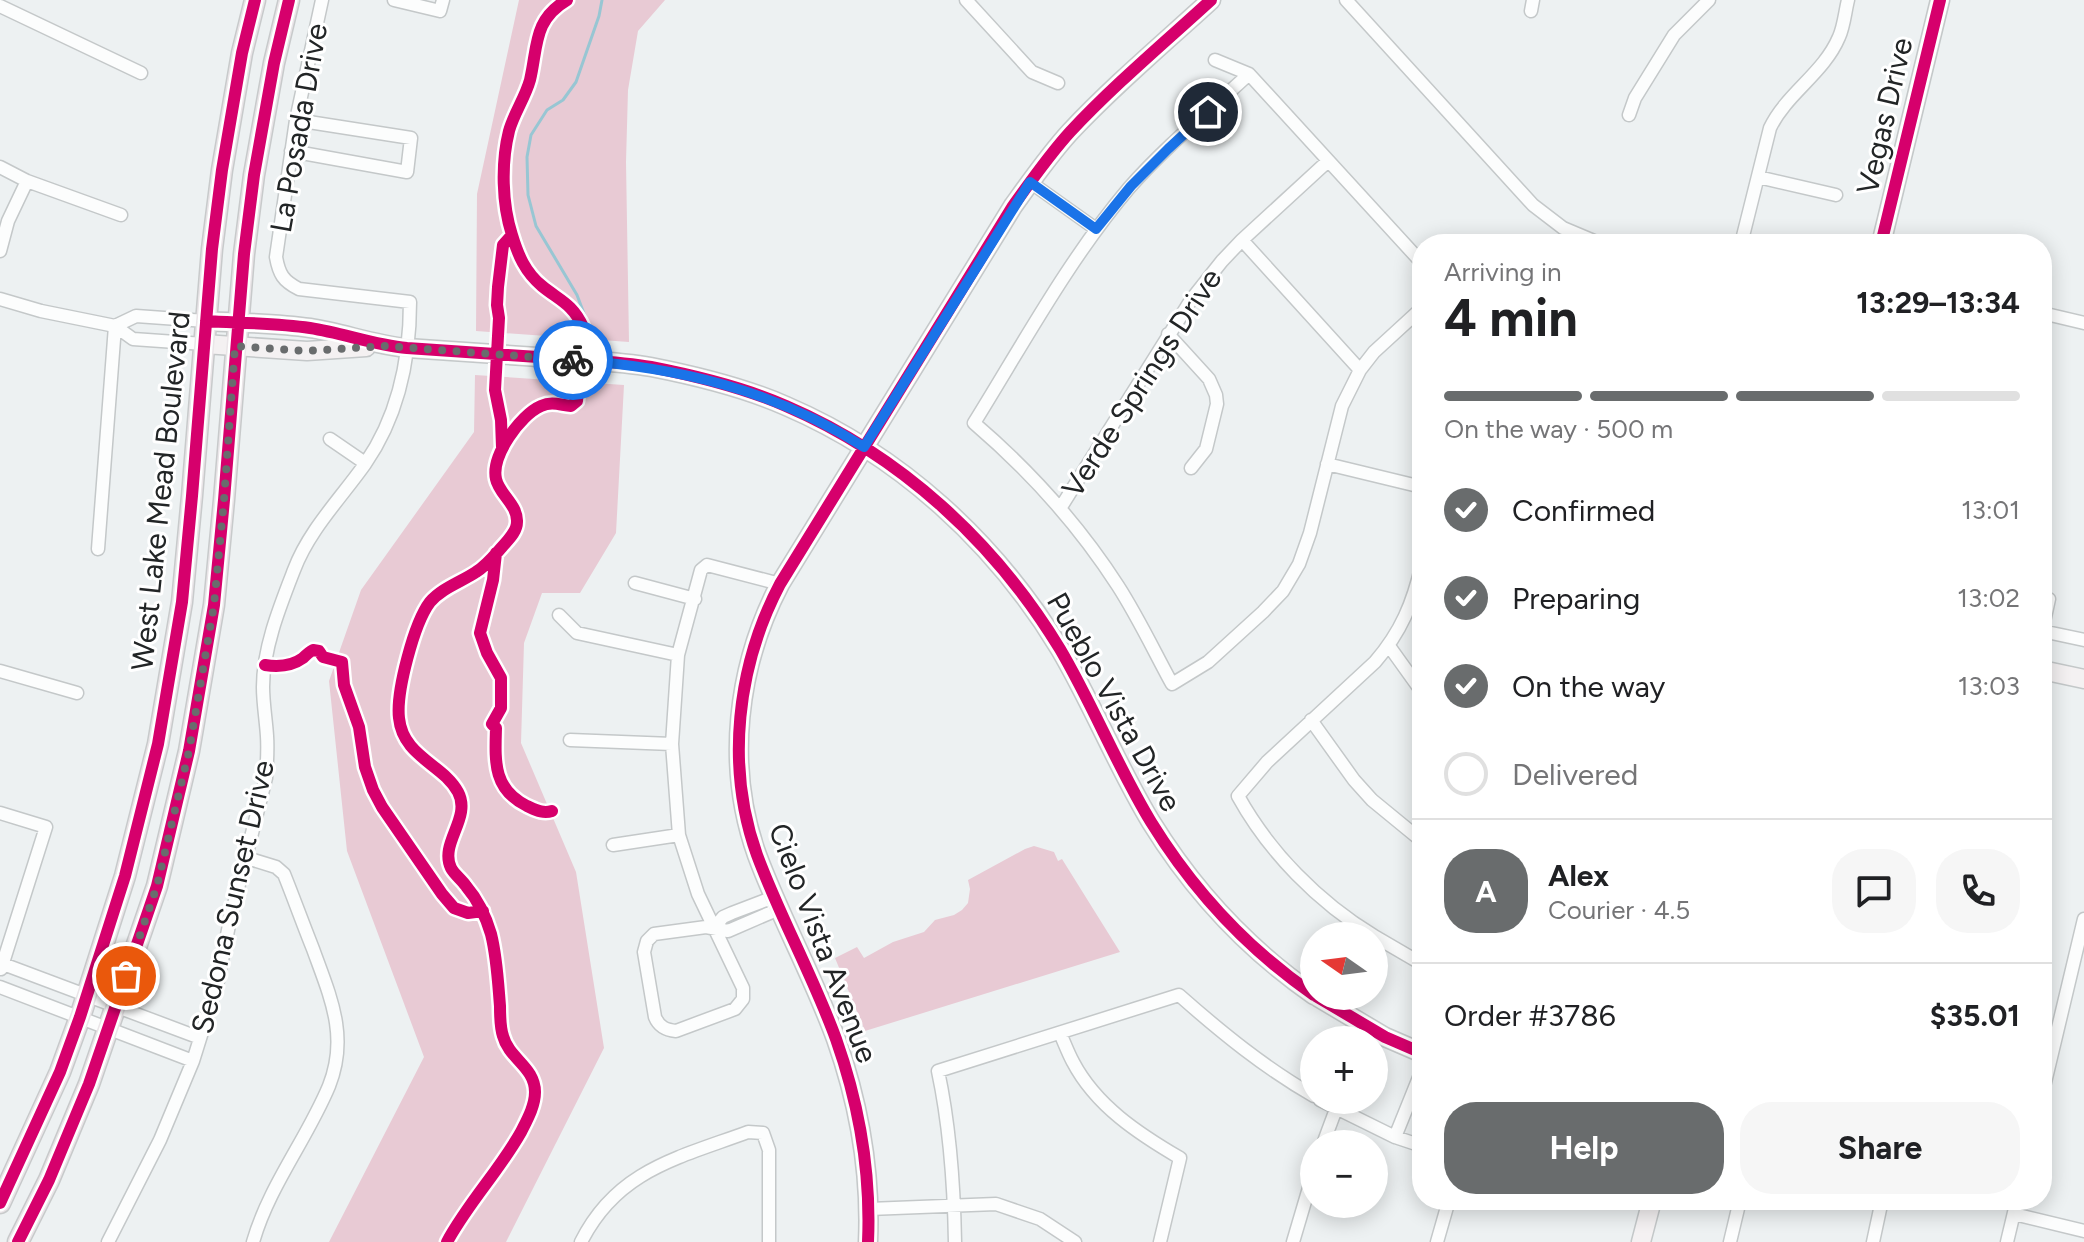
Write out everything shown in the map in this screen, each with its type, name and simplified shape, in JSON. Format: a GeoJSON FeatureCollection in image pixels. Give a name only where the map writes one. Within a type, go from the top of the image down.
{"type":"FeatureCollection","features":[{"type":"Feature","properties":{"kind":"main road","name":"West Lake Mead Boulevard"},"geometry":{"type":"LineString","coordinates":[[0,1203],[60,1072],[80,1017],[125,876],[158,744],[182,602],[212,249],[222,170],[242,53],[255,0]]}},
{"type":"Feature","properties":{"kind":"main road","name":"West Lake Mead Boulevard"},"geometry":{"type":"LineString","coordinates":[[18,1242],[49,1180],[89,1084],[157,886],[189,751],[214,605],[237,323],[254,175],[289,0]]}},
{"type":"Feature","properties":{"kind":"street","name":"La Posada Drive"},"geometry":{"type":"LineString","coordinates":[[276,257],[296,120],[322,0]]}},
{"type":"Feature","properties":{"kind":"street"},"geometry":{"type":"LineString","coordinates":[[394,0],[440,11],[443,0]]}},
{"type":"Feature","properties":{"kind":"street"},"geometry":{"type":"LineString","coordinates":[[966,0],[1032,72],[1058,83]]}},
{"type":"Feature","properties":{"kind":"street","name":"Cielo Vista Avenue"},"geometry":{"type":"LineString","coordinates":[[868,1242],[869,1209],[862,1145],[845,1067],[816,988],[757,855],[751,834],[739,749],[746,677],[762,623],[780,584],[1030,182],[1069,133],[1211,0]]}},
{"type":"Feature","properties":{"kind":"street"},"geometry":{"type":"LineString","coordinates":[[1346,0],[1533,205],[1563,228],[1577,234]]}},
{"type":"Feature","properties":{"kind":"street"},"geometry":{"type":"LineString","coordinates":[[1629,115],[1635,98],[1674,35],[1709,0]]}},
{"type":"Feature","properties":{"kind":"street"},"geometry":{"type":"LineString","coordinates":[[1744,234],[1770,128],[1776,115],[1823,63],[1839,38],[1848,0]]}},
{"type":"Feature","properties":{"kind":"street","name":"Vegas Drive"},"geometry":{"type":"LineString","coordinates":[[1883,234],[1940,0]]}},
{"type":"Feature","properties":{"kind":"street"},"geometry":{"type":"LineString","coordinates":[[8,5],[141,73]]}},
{"type":"Feature","properties":{"kind":"street"},"geometry":{"type":"LineString","coordinates":[[1215,60],[1249,74],[1412,252]]}},
{"type":"Feature","properties":{"kind":"street"},"geometry":{"type":"LineString","coordinates":[[1249,74],[1131,186],[1096,229],[974,423],[1009,453],[1084,536],[1120,588],[1172,684],[1208,662],[1283,591],[1299,564],[1306,543],[1342,406],[1360,370],[1374,352],[1412,317]]}},
{"type":"Feature","properties":{"kind":"street"},"geometry":{"type":"LineString","coordinates":[[291,151],[407,172],[411,138],[296,120]]}},
{"type":"Feature","properties":{"kind":"street","name":"Verde Springs Drive"},"geometry":{"type":"LineString","coordinates":[[1061,507],[1191,300],[1242,240],[1328,161]]}},
{"type":"Feature","properties":{"kind":"street"},"geometry":{"type":"LineString","coordinates":[[0,167],[27,181],[121,215]]}},
{"type":"Feature","properties":{"kind":"street"},"geometry":{"type":"LineString","coordinates":[[1758,177],[1836,195]]}},
{"type":"Feature","properties":{"kind":"street"},"geometry":{"type":"LineString","coordinates":[[0,251],[8,221],[27,181]]}},
{"type":"Feature","properties":{"kind":"street"},"geometry":{"type":"LineString","coordinates":[[1030,182],[1096,229]]}},
{"type":"Feature","properties":{"kind":"street"},"geometry":{"type":"LineString","coordinates":[[1242,240],[1360,370]]}},
{"type":"Feature","properties":{"kind":"street","name":"Sedona Sunset Drive"},"geometry":{"type":"LineString","coordinates":[[108,1242],[160,1140],[193,1061],[218,981],[266,778],[267,734],[263,689],[269,643],[294,568],[307,542],[385,431],[404,377],[410,302],[299,289],[286,282],[279,273],[276,257]]}},
{"type":"Feature","properties":{"kind":"street","name":"Pueblo Vista Drive"},"geometry":{"type":"LineString","coordinates":[[0,299],[115,326],[133,339],[307,351],[385,346]]}},
{"type":"Feature","properties":{"kind":"street"},"geometry":{"type":"LineString","coordinates":[[2052,315],[2084,323]]}},
{"type":"Feature","properties":{"kind":"street","name":"Pueblo Vista Drive"},"geometry":{"type":"LineString","coordinates":[[115,326],[136,316],[310,328],[385,346],[624,364],[681,373],[769,399],[864,447],[904,475],[949,513],[1015,582],[1069,664],[1126,776],[1173,854],[1204,895],[1249,942],[1300,984]]}},
{"type":"Feature","properties":{"kind":"street"},"geometry":{"type":"LineString","coordinates":[[98,549],[115,326]]}},
{"type":"Feature","properties":{"kind":"street"},"geometry":{"type":"LineString","coordinates":[[1168,334],[1209,379],[1216,395],[1217,404],[1206,449],[1191,468]]}},
{"type":"Feature","properties":{"kind":"street"},"geometry":{"type":"LineString","coordinates":[[330,439],[365,463]]}},
{"type":"Feature","properties":{"kind":"street"},"geometry":{"type":"LineString","coordinates":[[1327,464],[1412,485]]}},
{"type":"Feature","properties":{"kind":"street"},"geometry":{"type":"LineString","coordinates":[[714,928],[723,917],[766,900],[777,902],[772,912],[728,931],[714,928],[706,927],[654,934],[647,941],[644,952],[655,1017],[663,1028],[676,1031],[735,1009],[743,999],[743,988],[714,928],[698,894],[679,835],[672,744],[678,655],[701,570],[707,565],[780,584]]}},
{"type":"Feature","properties":{"kind":"street"},"geometry":{"type":"LineString","coordinates":[[635,583],[695,599]]}},
{"type":"Feature","properties":{"kind":"street"},"geometry":{"type":"LineString","coordinates":[[1355,922],[1324,900],[1275,852],[1238,796],[1267,762],[1375,662],[1389,646],[1412,602]]}},
{"type":"Feature","properties":{"kind":"street"},"geometry":{"type":"LineString","coordinates":[[559,615],[577,633],[678,655]]}},
{"type":"Feature","properties":{"kind":"street"},"geometry":{"type":"LineString","coordinates":[[2052,633],[2084,640]]}},
{"type":"Feature","properties":{"kind":"street"},"geometry":{"type":"LineString","coordinates":[[1389,646],[1412,678]]}},
{"type":"Feature","properties":{"kind":"street"},"geometry":{"type":"LineString","coordinates":[[0,671],[77,693]]}},
{"type":"Feature","properties":{"kind":"street"},"geometry":{"type":"LineString","coordinates":[[2052,672],[2084,679]]}},
{"type":"Feature","properties":{"kind":"street"},"geometry":{"type":"LineString","coordinates":[[1311,720],[1354,780],[1372,800],[1412,833]]}},
{"type":"Feature","properties":{"kind":"street"},"geometry":{"type":"LineString","coordinates":[[570,740],[672,744]]}},
{"type":"Feature","properties":{"kind":"street"},"geometry":{"type":"LineString","coordinates":[[0,813],[46,827],[1,968],[200,1038]]}},
{"type":"Feature","properties":{"kind":"street"},"geometry":{"type":"LineString","coordinates":[[613,845],[679,835]]}},
{"type":"Feature","properties":{"kind":"street"},"geometry":{"type":"LineString","coordinates":[[247,858],[276,867],[284,874],[334,1006],[338,1038],[329,1085],[265,1210],[253,1242]]}},
{"type":"Feature","properties":{"kind":"street"},"geometry":{"type":"LineString","coordinates":[[744,909],[750,922]]}},
{"type":"Feature","properties":{"kind":"street"},"geometry":{"type":"LineString","coordinates":[[2052,1026],[2084,919]]}},
{"type":"Feature","properties":{"kind":"street"},"geometry":{"type":"LineString","coordinates":[[1388,944],[1412,958]]}},
{"type":"Feature","properties":{"kind":"street"},"geometry":{"type":"LineString","coordinates":[[0,987],[193,1061]]}},
{"type":"Feature","properties":{"kind":"street"},"geometry":{"type":"LineString","coordinates":[[955,1242],[945,1105],[938,1071],[1179,995],[1229,1039],[1300,1088]]}},
{"type":"Feature","properties":{"kind":"street","name":"Pueblo Vista Drive"},"geometry":{"type":"LineString","coordinates":[[1340,1010],[1385,1037],[1412,1049]]}},
{"type":"Feature","properties":{"kind":"street"},"geometry":{"type":"LineString","coordinates":[[1060,1033],[1073,1063],[1092,1091],[1111,1111],[1144,1137],[1180,1158],[1160,1242]]}},
{"type":"Feature","properties":{"kind":"street"},"geometry":{"type":"LineString","coordinates":[[1395,1137],[1412,1095]]}},
{"type":"Feature","properties":{"kind":"street"},"geometry":{"type":"LineString","coordinates":[[1347,1114],[1412,1143]]}},
{"type":"Feature","properties":{"kind":"street"},"geometry":{"type":"LineString","coordinates":[[581,1242],[606,1203],[629,1183],[655,1167],[748,1132],[763,1133],[769,1150],[769,1242]]}},
{"type":"Feature","properties":{"kind":"street"},"geometry":{"type":"LineString","coordinates":[[869,1209],[996,1204],[1040,1219],[1075,1242]]}},
{"type":"Feature","properties":{"kind":"street"},"geometry":{"type":"LineString","coordinates":[[1437,1242],[1446,1210]]}},
{"type":"Feature","properties":{"kind":"street"},"geometry":{"type":"LineString","coordinates":[[1641,1242],[1649,1210]]}},
{"type":"Feature","properties":{"kind":"street"},"geometry":{"type":"LineString","coordinates":[[1730,1242],[1738,1210]]}},
{"type":"Feature","properties":{"kind":"street"},"geometry":{"type":"LineString","coordinates":[[1873,1242],[1880,1210]]}},
{"type":"Feature","properties":{"kind":"street"},"geometry":{"type":"LineString","coordinates":[[2007,1242],[2015,1210]]}},
{"type":"Feature","properties":{"kind":"street"},"geometry":{"type":"LineString","coordinates":[[2014,1214],[2084,1231]]}},
{"type":"Feature","properties":{"kind":"street"},"geometry":{"type":"LineString","coordinates":[[1293,1242],[1300,1218]]}},
{"type":"Feature","properties":{"kind":"shaded area"},"geometry":{"type":"Polygon","coordinates":[[[519,0],[665,0],[638,31],[628,90],[629,342],[476,331],[477,194],[519,0]]]}},
{"type":"Feature","properties":{"kind":"shaded area"},"geometry":{"type":"Polygon","coordinates":[[[475,375],[624,385],[616,533],[580,593],[542,593],[524,643],[521,743],[576,872],[604,1048],[506,1242],[329,1242],[424,1057],[347,851],[329,681],[361,590],[474,432],[475,375]]]}},
{"type":"Feature","properties":{"kind":"shaded area"},"geometry":{"type":"Polygon","coordinates":[[[1034,846],[1054,852],[1058,861],[1062,859],[1120,952],[865,1031],[835,958],[857,947],[864,958],[893,942],[924,932],[935,920],[954,915],[968,903],[968,880],[1034,846]]]}},
{"type":"Feature","properties":{"kind":"waterway"},"geometry":{"type":"LineString","coordinates":[[586,319],[577,295],[536,226],[528,195],[527,157],[531,135],[547,110],[563,100],[576,82],[602,0]]}},
{"type":"Feature","properties":{"kind":"cycle path"},"geometry":{"type":"LineString","coordinates":[[0,1203],[60,1072],[80,1017],[125,876],[158,744],[182,602],[212,249],[222,170],[242,53],[255,0]]}},
{"type":"Feature","properties":{"kind":"cycle path"},"geometry":{"type":"LineString","coordinates":[[18,1242],[49,1180],[89,1084],[157,886],[189,751],[214,605],[244,254],[254,175],[289,0]]}},
{"type":"Feature","properties":{"kind":"cycle path"},"geometry":{"type":"LineString","coordinates":[[502,447],[495,390],[498,287],[503,245],[512,235],[505,197],[506,143],[530,80],[542,25],[567,0]]}},
{"type":"Feature","properties":{"kind":"cycle path"},"geometry":{"type":"LineString","coordinates":[[868,1242],[868,1191],[862,1139],[844,1064],[827,1016],[766,878],[747,821],[741,787],[740,717],[754,648],[780,584],[1013,206],[1070,132],[1211,0]]}},
{"type":"Feature","properties":{"kind":"cycle path"},"geometry":{"type":"LineString","coordinates":[[1883,234],[1940,0]]}},
{"type":"Feature","properties":{"kind":"cycle path"},"geometry":{"type":"LineString","coordinates":[[447,1242],[521,1132],[532,1108],[535,1092],[531,1076],[506,1044],[502,1033],[496,961],[487,921],[474,897],[452,870],[448,859],[461,811],[458,792],[408,742],[402,731],[399,706],[412,641],[430,602],[483,567],[516,529],[515,510],[496,479],[498,459],[509,437],[524,418],[541,406],[571,406],[577,401],[583,327],[570,308],[531,275],[512,235]]}},
{"type":"Feature","properties":{"kind":"cycle path"},"geometry":{"type":"LineString","coordinates":[[206,321],[310,328],[407,348],[651,367],[720,383],[770,399],[828,426],[868,450],[906,476],[941,506],[1006,573],[1060,649],[1139,801],[1167,847],[1224,917],[1267,959],[1300,984]]}},
{"type":"Feature","properties":{"kind":"cycle path"},"geometry":{"type":"LineString","coordinates":[[496,553],[480,633],[501,678],[501,708],[492,724],[496,728],[498,773],[502,783],[516,799],[540,811],[552,811]]}},
{"type":"Feature","properties":{"kind":"cycle path"},"geometry":{"type":"LineString","coordinates":[[265,665],[290,664],[313,650],[319,651],[323,657],[342,662],[344,685],[359,727],[365,767],[382,807],[454,908],[468,913],[483,911]]}},
{"type":"Feature","properties":{"kind":"cycle path"},"geometry":{"type":"LineString","coordinates":[[1340,1010],[1385,1037],[1412,1049]]}},
{"type":"Feature","properties":{"kind":"way so far"},"geometry":{"type":"LineString","coordinates":[[126,976],[157,886],[189,751],[214,605],[235,346],[307,351],[385,346],[573,360]]}},
{"type":"Feature","properties":{"kind":"route"},"geometry":{"type":"LineString","coordinates":[[573,360],[648,367],[738,388],[800,412],[864,447],[1030,182],[1096,229],[1131,186],[1208,112]]}}]}
